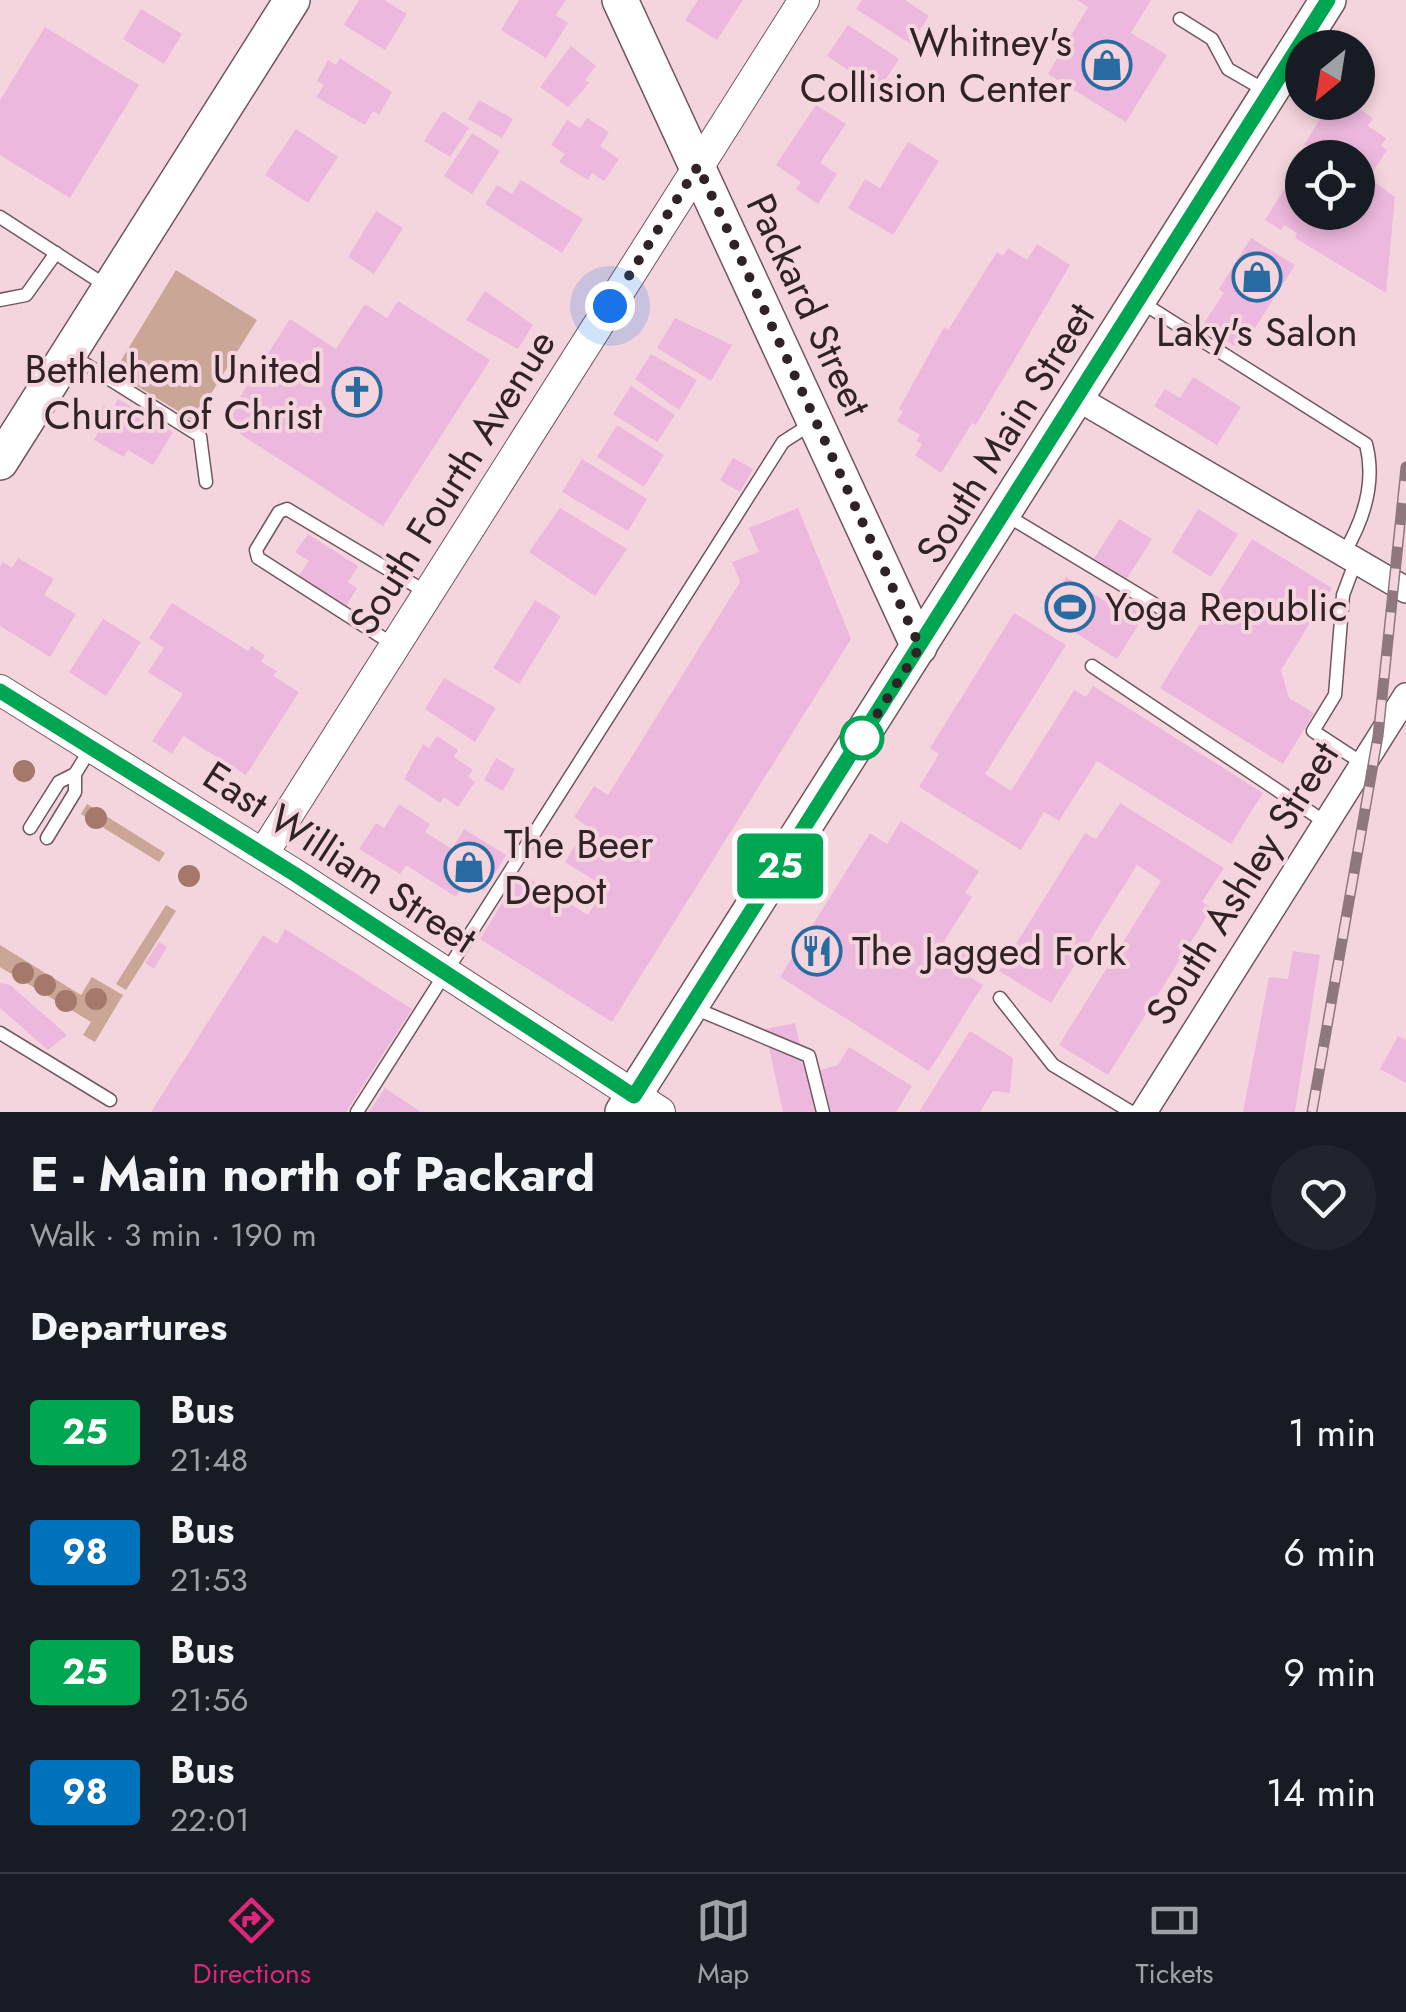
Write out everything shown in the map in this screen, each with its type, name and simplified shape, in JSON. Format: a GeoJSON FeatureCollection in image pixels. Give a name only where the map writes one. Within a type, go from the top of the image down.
{"type":"FeatureCollection","features":[{"type":"Feature","properties":{"kind":"main road"},"geometry":{"type":"LineString","coordinates":[[0,462],[292,0]]}},
{"type":"Feature","properties":{"kind":"main road","name":"Packard Street"},"geometry":{"type":"LineString","coordinates":[[620,0],[920,647]]}},
{"type":"Feature","properties":{"kind":"main road","name":"South Main Street"},"geometry":{"type":"LineString","coordinates":[[639,1107],[690,1006],[1328,0]]}},
{"type":"Feature","properties":{"kind":"street","name":"South Fourth Avenue"},"geometry":{"type":"LineString","coordinates":[[263,854],[804,0]]}},
{"type":"Feature","properties":{"kind":"street"},"geometry":{"type":"LineString","coordinates":[[1078,398],[1406,590]]}},
{"type":"Feature","properties":{"kind":"street","name":"East William Street"},"geometry":{"type":"LineString","coordinates":[[0,690],[446,972],[639,1107]]}},
{"type":"Feature","properties":{"kind":"street","name":"South Ashley Street"},"geometry":{"type":"LineString","coordinates":[[1144,1112],[1406,696]]}},
{"type":"Feature","properties":{"kind":"lane"},"geometry":{"type":"LineString","coordinates":[[1180,19],[1212,40],[1228,69],[1270,93]]}},
{"type":"Feature","properties":{"kind":"lane"},"geometry":{"type":"LineString","coordinates":[[0,216],[110,289]]}},
{"type":"Feature","properties":{"kind":"lane"},"geometry":{"type":"LineString","coordinates":[[0,300],[26,296],[56,254]]}},
{"type":"Feature","properties":{"kind":"lane"},"geometry":{"type":"LineString","coordinates":[[1139,301],[1366,444],[1371,463],[1343,595],[1335,696],[1310,728],[1362,763]]}},
{"type":"Feature","properties":{"kind":"lane"},"geometry":{"type":"LineString","coordinates":[[68,354],[200,436],[206,482]]}},
{"type":"Feature","properties":{"kind":"lane"},"geometry":{"type":"LineString","coordinates":[[357,1112],[783,442],[816,421]]}},
{"type":"Feature","properties":{"kind":"lane"},"geometry":{"type":"LineString","coordinates":[[395,646],[258,558],[256,550],[279,512],[287,509],[428,594]]}},
{"type":"Feature","properties":{"kind":"lane"},"geometry":{"type":"LineString","coordinates":[[1004,514],[1174,616]]}},
{"type":"Feature","properties":{"kind":"lane"},"geometry":{"type":"LineString","coordinates":[[1092,666],[1325,822]]}},
{"type":"Feature","properties":{"kind":"lane"},"geometry":{"type":"LineString","coordinates":[[30,828],[59,782],[74,774],[91,747]]}},
{"type":"Feature","properties":{"kind":"lane"},"geometry":{"type":"LineString","coordinates":[[47,838],[75,792],[74,774]]}},
{"type":"Feature","properties":{"kind":"lane"},"geometry":{"type":"LineString","coordinates":[[1000,998],[1053,1065],[1131,1112]]}},
{"type":"Feature","properties":{"kind":"lane"},"geometry":{"type":"LineString","coordinates":[[690,1006],[809,1056],[824,1112]]}},
{"type":"Feature","properties":{"kind":"lane"},"geometry":{"type":"LineString","coordinates":[[0,1033],[110,1100]]}},
{"type":"Feature","properties":{"kind":"shaded area"},"geometry":{"type":"Polygon","coordinates":[[[176,270],[257,320],[194,421],[114,372],[176,270]]]}},
{"type":"Feature","properties":{"kind":"shaded area"},"geometry":{"type":"Polygon","coordinates":[[[87,804],[165,853],[159,862],[81,814],[87,804]]]}},
{"type":"Feature","properties":{"kind":"shaded area"},"geometry":{"type":"Polygon","coordinates":[[[166,905],[176,911],[126,990],[116,984],[166,905]]]}},
{"type":"Feature","properties":{"kind":"shaded area"},"geometry":{"type":"Polygon","coordinates":[[[0,945],[81,995],[92,977],[123,995],[95,1042],[83,1035],[91,1022],[0,967],[0,945]]]}},
{"type":"Feature","properties":{"kind":"building"},"geometry":{"type":"Polygon","coordinates":[[[359,0],[384,0],[407,14],[385,50],[344,25],[359,0]]]}},
{"type":"Feature","properties":{"kind":"building"},"geometry":{"type":"Polygon","coordinates":[[[519,0],[566,0],[556,15],[568,23],[546,58],[501,30],[519,0]]]}},
{"type":"Feature","properties":{"kind":"building"},"geometry":{"type":"Polygon","coordinates":[[[698,0],[743,0],[717,40],[685,20],[698,0]]]}},
{"type":"Feature","properties":{"kind":"building"},"geometry":{"type":"Polygon","coordinates":[[[862,0],[905,0],[929,16],[911,44],[856,9],[862,0]]]}},
{"type":"Feature","properties":{"kind":"building","name":"Whitney's Collision Center"},"geometry":{"type":"Polygon","coordinates":[[[1077,0],[1151,0],[1131,33],[1167,55],[1126,122],[1048,74],[1088,7],[1077,0]]]}},
{"type":"Feature","properties":{"kind":"building"},"geometry":{"type":"Polygon","coordinates":[[[141,9],[182,34],[164,64],[123,39],[141,9]]]}},
{"type":"Feature","properties":{"kind":"building"},"geometry":{"type":"Polygon","coordinates":[[[848,25],[899,59],[878,90],[827,56],[848,25]]]}},
{"type":"Feature","properties":{"kind":"building"},"geometry":{"type":"Polygon","coordinates":[[[45,27],[139,85],[70,198],[0,155],[0,100],[45,27]]]}},
{"type":"Feature","properties":{"kind":"building"},"geometry":{"type":"Polygon","coordinates":[[[571,46],[596,66],[585,80],[589,83],[568,107],[540,87],[571,46]]]}},
{"type":"Feature","properties":{"kind":"building"},"geometry":{"type":"Polygon","coordinates":[[[340,58],[392,92],[379,115],[373,111],[365,125],[316,97],[324,85],[317,81],[328,60],[336,65],[340,58]]]}},
{"type":"Feature","properties":{"kind":"building"},"geometry":{"type":"Polygon","coordinates":[[[479,100],[513,119],[502,138],[468,119],[479,100]]]}},
{"type":"Feature","properties":{"kind":"building"},"geometry":{"type":"Polygon","coordinates":[[[816,105],[846,124],[820,163],[837,174],[818,204],[796,189],[801,182],[776,165],[816,105]]]}},
{"type":"Feature","properties":{"kind":"building"},"geometry":{"type":"Polygon","coordinates":[[[443,111],[469,128],[450,157],[424,141],[443,111]]]}},
{"type":"Feature","properties":{"kind":"building"},"geometry":{"type":"Polygon","coordinates":[[[587,118],[609,132],[600,146],[619,159],[604,181],[592,173],[588,180],[559,162],[565,154],[551,145],[567,120],[580,128],[587,118]]]}},
{"type":"Feature","properties":{"kind":"building"},"geometry":{"type":"Polygon","coordinates":[[[1319,120],[1372,120],[1368,126],[1386,138],[1381,146],[1387,150],[1375,169],[1375,140],[1307,140],[1319,120]]]}},
{"type":"Feature","properties":{"kind":"building"},"geometry":{"type":"Polygon","coordinates":[[[296,129],[338,157],[308,203],[265,175],[296,129]]]}},
{"type":"Feature","properties":{"kind":"building"},"geometry":{"type":"Polygon","coordinates":[[[472,133],[500,151],[472,194],[444,176],[472,133]]]}},
{"type":"Feature","properties":{"kind":"building"},"geometry":{"type":"Polygon","coordinates":[[[908,142],[939,161],[893,235],[848,208],[865,179],[880,188],[908,142]]]}},
{"type":"Feature","properties":{"kind":"building"},"geometry":{"type":"Polygon","coordinates":[[[521,180],[583,219],[562,253],[485,204],[497,185],[512,194],[521,180]]]}},
{"type":"Feature","properties":{"kind":"building"},"geometry":{"type":"Polygon","coordinates":[[[1375,182],[1395,197],[1386,293],[1295,238],[1297,233],[1292,230],[1375,230],[1375,182]]]}},
{"type":"Feature","properties":{"kind":"building"},"geometry":{"type":"Polygon","coordinates":[[[1285,188],[1285,226],[1281,230],[1265,220],[1285,188]]]}},
{"type":"Feature","properties":{"kind":"building"},"geometry":{"type":"Polygon","coordinates":[[[376,211],[403,228],[374,274],[348,257],[376,211]]]}},
{"type":"Feature","properties":{"kind":"building","name":"Laky's Salon"},"geometry":{"type":"Polygon","coordinates":[[[1251,238],[1295,265],[1241,350],[1202,326],[1224,293],[1219,289],[1251,238]]]}},
{"type":"Feature","properties":{"kind":"building"},"geometry":{"type":"Polygon","coordinates":[[[1037,244],[1070,265],[976,425],[972,423],[941,473],[915,455],[922,444],[916,441],[920,435],[897,421],[903,412],[899,409],[944,327],[948,330],[997,252],[1003,256],[1008,248],[1027,260],[1037,244]]]}},
{"type":"Feature","properties":{"kind":"building"},"geometry":{"type":"Polygon","coordinates":[[[485,291],[533,325],[518,349],[466,320],[485,291]]]}},
{"type":"Feature","properties":{"kind":"building","name":"Bethlehem United Church of Christ"},"geometry":{"type":"Polygon","coordinates":[[[398,301],[490,360],[383,526],[223,423],[290,319],[336,349],[365,304],[387,318],[398,301]]]}},
{"type":"Feature","properties":{"kind":"building"},"geometry":{"type":"Polygon","coordinates":[[[675,318],[732,345],[711,381],[657,348],[675,318]]]}},
{"type":"Feature","properties":{"kind":"building"},"geometry":{"type":"Polygon","coordinates":[[[651,354],[697,380],[679,410],[635,379],[651,354]]]}},
{"type":"Feature","properties":{"kind":"building"},"geometry":{"type":"Polygon","coordinates":[[[1193,377],[1241,407],[1217,445],[1154,406],[1165,389],[1180,398],[1193,377]]]}},
{"type":"Feature","properties":{"kind":"building"},"geometry":{"type":"Polygon","coordinates":[[[631,386],[675,415],[657,442],[613,414],[631,386]]]}},
{"type":"Feature","properties":{"kind":"building"},"geometry":{"type":"Polygon","coordinates":[[[118,399],[173,432],[153,465],[128,450],[124,457],[94,440],[101,427],[94,423],[104,405],[112,410],[118,399]]]}},
{"type":"Feature","properties":{"kind":"building"},"geometry":{"type":"Polygon","coordinates":[[[617,425],[664,455],[644,487],[597,457],[617,425]]]}},
{"type":"Feature","properties":{"kind":"building"},"geometry":{"type":"Polygon","coordinates":[[[733,458],[753,469],[740,492],[720,480],[733,458]]]}},
{"type":"Feature","properties":{"kind":"building"},"geometry":{"type":"Polygon","coordinates":[[[582,459],[647,499],[628,531],[562,492],[582,459]]]}},
{"type":"Feature","properties":{"kind":"building"},"geometry":{"type":"Polygon","coordinates":[[[560,508],[627,549],[595,596],[529,552],[560,508]]]}},
{"type":"Feature","properties":{"kind":"building"},"geometry":{"type":"Polygon","coordinates":[[[798,508],[851,639],[612,1022],[480,939],[521,873],[588,915],[605,887],[565,862],[587,826],[574,817],[594,786],[608,795],[740,582],[732,562],[759,552],[749,528],[798,508]]]}},
{"type":"Feature","properties":{"kind":"building"},"geometry":{"type":"Polygon","coordinates":[[[1198,509],[1238,534],[1211,577],[1172,552],[1198,509]]]}},
{"type":"Feature","properties":{"kind":"building"},"geometry":{"type":"Polygon","coordinates":[[[1119,519],[1152,539],[1126,580],[1093,560],[1119,519]]]}},
{"type":"Feature","properties":{"kind":"building"},"geometry":{"type":"Polygon","coordinates":[[[308,534],[358,566],[348,582],[357,588],[345,608],[298,577],[309,561],[295,552],[308,534]]]}},
{"type":"Feature","properties":{"kind":"building"},"geometry":{"type":"Polygon","coordinates":[[[1252,539],[1332,588],[1281,670],[1289,698],[1314,713],[1283,764],[1160,688],[1252,539]]]}},
{"type":"Feature","properties":{"kind":"building"},"geometry":{"type":"Polygon","coordinates":[[[18,558],[54,579],[44,595],[76,614],[50,657],[0,626],[0,567],[3,562],[12,568],[18,558]]]}},
{"type":"Feature","properties":{"kind":"building"},"geometry":{"type":"Polygon","coordinates":[[[1066,577],[1118,609],[1122,602],[1144,616],[1117,659],[1044,613],[1066,577]]]}},
{"type":"Feature","properties":{"kind":"building"},"geometry":{"type":"Polygon","coordinates":[[[535,600],[561,616],[519,684],[493,668],[535,600]]]}},
{"type":"Feature","properties":{"kind":"building"},"geometry":{"type":"Polygon","coordinates":[[[172,603],[248,651],[251,646],[265,655],[261,662],[277,671],[273,676],[299,692],[246,775],[183,736],[172,754],[152,741],[183,694],[148,672],[164,648],[149,638],[172,603]]]}},
{"type":"Feature","properties":{"kind":"building"},"geometry":{"type":"Polygon","coordinates":[[[1014,613],[1066,645],[985,774],[1011,791],[1074,690],[1086,697],[1093,686],[1263,793],[1231,844],[1097,761],[1059,821],[1044,812],[1021,850],[919,787],[939,754],[930,748],[1014,613]]]}},
{"type":"Feature","properties":{"kind":"building"},"geometry":{"type":"Polygon","coordinates":[[[103,619],[141,642],[106,696],[69,672],[103,619]]]}},
{"type":"Feature","properties":{"kind":"building"},"geometry":{"type":"Polygon","coordinates":[[[444,678],[496,708],[475,742],[425,709],[444,678]]]}},
{"type":"Feature","properties":{"kind":"building"},"geometry":{"type":"Polygon","coordinates":[[[437,736],[458,750],[454,757],[473,770],[468,777],[475,782],[458,807],[444,797],[440,803],[404,779],[423,744],[429,748],[437,736]]]}},
{"type":"Feature","properties":{"kind":"building"},"geometry":{"type":"Polygon","coordinates":[[[496,758],[515,769],[503,791],[484,780],[496,758]]]}},
{"type":"Feature","properties":{"kind":"building"},"geometry":{"type":"Polygon","coordinates":[[[1120,803],[1224,868],[1202,902],[1212,908],[1108,1075],[1059,1045],[1161,881],[1137,865],[1051,1003],[999,971],[1085,833],[1096,839],[1120,803]]]}},
{"type":"Feature","properties":{"kind":"building"},"geometry":{"type":"Polygon","coordinates":[[[399,804],[430,824],[425,832],[452,849],[464,829],[506,855],[484,891],[466,880],[456,897],[406,865],[400,874],[359,849],[376,823],[384,828],[399,804]]]}},
{"type":"Feature","properties":{"kind":"building"},"geometry":{"type":"Polygon","coordinates":[[[901,821],[979,871],[965,893],[972,897],[944,941],[979,962],[970,977],[983,985],[929,1071],[780,977],[870,833],[887,844],[901,821]]]}},
{"type":"Feature","properties":{"kind":"building"},"geometry":{"type":"Polygon","coordinates":[[[285,929],[412,1009],[346,1112],[151,1112],[263,935],[277,944],[285,929]]]}},
{"type":"Feature","properties":{"kind":"building"},"geometry":{"type":"Polygon","coordinates":[[[159,942],[167,947],[154,969],[145,963],[159,942]]]}},
{"type":"Feature","properties":{"kind":"building"},"geometry":{"type":"Polygon","coordinates":[[[1293,951],[1320,955],[1295,1112],[1243,1112],[1269,977],[1288,979],[1293,951]]]}},
{"type":"Feature","properties":{"kind":"building"},"geometry":{"type":"Polygon","coordinates":[[[0,983],[10,985],[67,1035],[48,1050],[0,1008],[0,983]]]}},
{"type":"Feature","properties":{"kind":"building"},"geometry":{"type":"Polygon","coordinates":[[[795,1023],[815,1112],[783,1112],[765,1029],[795,1023]]]}},
{"type":"Feature","properties":{"kind":"building"},"geometry":{"type":"Polygon","coordinates":[[[970,1031],[1013,1058],[1010,1093],[993,1091],[980,1112],[919,1112],[970,1031]]]}},
{"type":"Feature","properties":{"kind":"building"},"geometry":{"type":"Polygon","coordinates":[[[1398,1036],[1406,1040],[1406,1083],[1380,1069],[1398,1036]]]}},
{"type":"Feature","properties":{"kind":"building"},"geometry":{"type":"Polygon","coordinates":[[[849,1047],[912,1086],[896,1112],[831,1112],[820,1070],[838,1065],[849,1047]]]}},
{"type":"Feature","properties":{"kind":"building"},"geometry":{"type":"Polygon","coordinates":[[[385,1088],[421,1112],[369,1112],[385,1088]]]}},
{"type":"Feature","properties":{"kind":"railway"},"geometry":{"type":"LineString","coordinates":[[1312,1112],[1378,736],[1406,467]]}},
{"type":"Feature","properties":{"kind":"bus line","name":"25"},"geometry":{"type":"LineString","coordinates":[[0,691],[296,875],[634,1096],[1328,0]]}},
{"type":"Feature","properties":{"kind":"place","name":"Whitney's Collision Center"},"geometry":{"type":"Point","coordinates":[1107,65]}},
{"type":"Feature","properties":{"kind":"place","name":"Laky's Salon"},"geometry":{"type":"Point","coordinates":[1257,277]}},
{"type":"Feature","properties":{"kind":"place","name":"Bethlehem United Church of Christ"},"geometry":{"type":"Point","coordinates":[357,392]}},
{"type":"Feature","properties":{"kind":"place","name":"Yoga Republic"},"geometry":{"type":"Point","coordinates":[1070,607]}},
{"type":"Feature","properties":{"kind":"place","name":"The Beer Depot"},"geometry":{"type":"Point","coordinates":[469,867]}},
{"type":"Feature","properties":{"kind":"place","name":"The Jagged Fork"},"geometry":{"type":"Point","coordinates":[817,951]}},
{"type":"Feature","properties":{"kind":"route"},"geometry":{"type":"LineString","coordinates":[[610,306],[698,166],[920,647],[862,738]]}}]}
